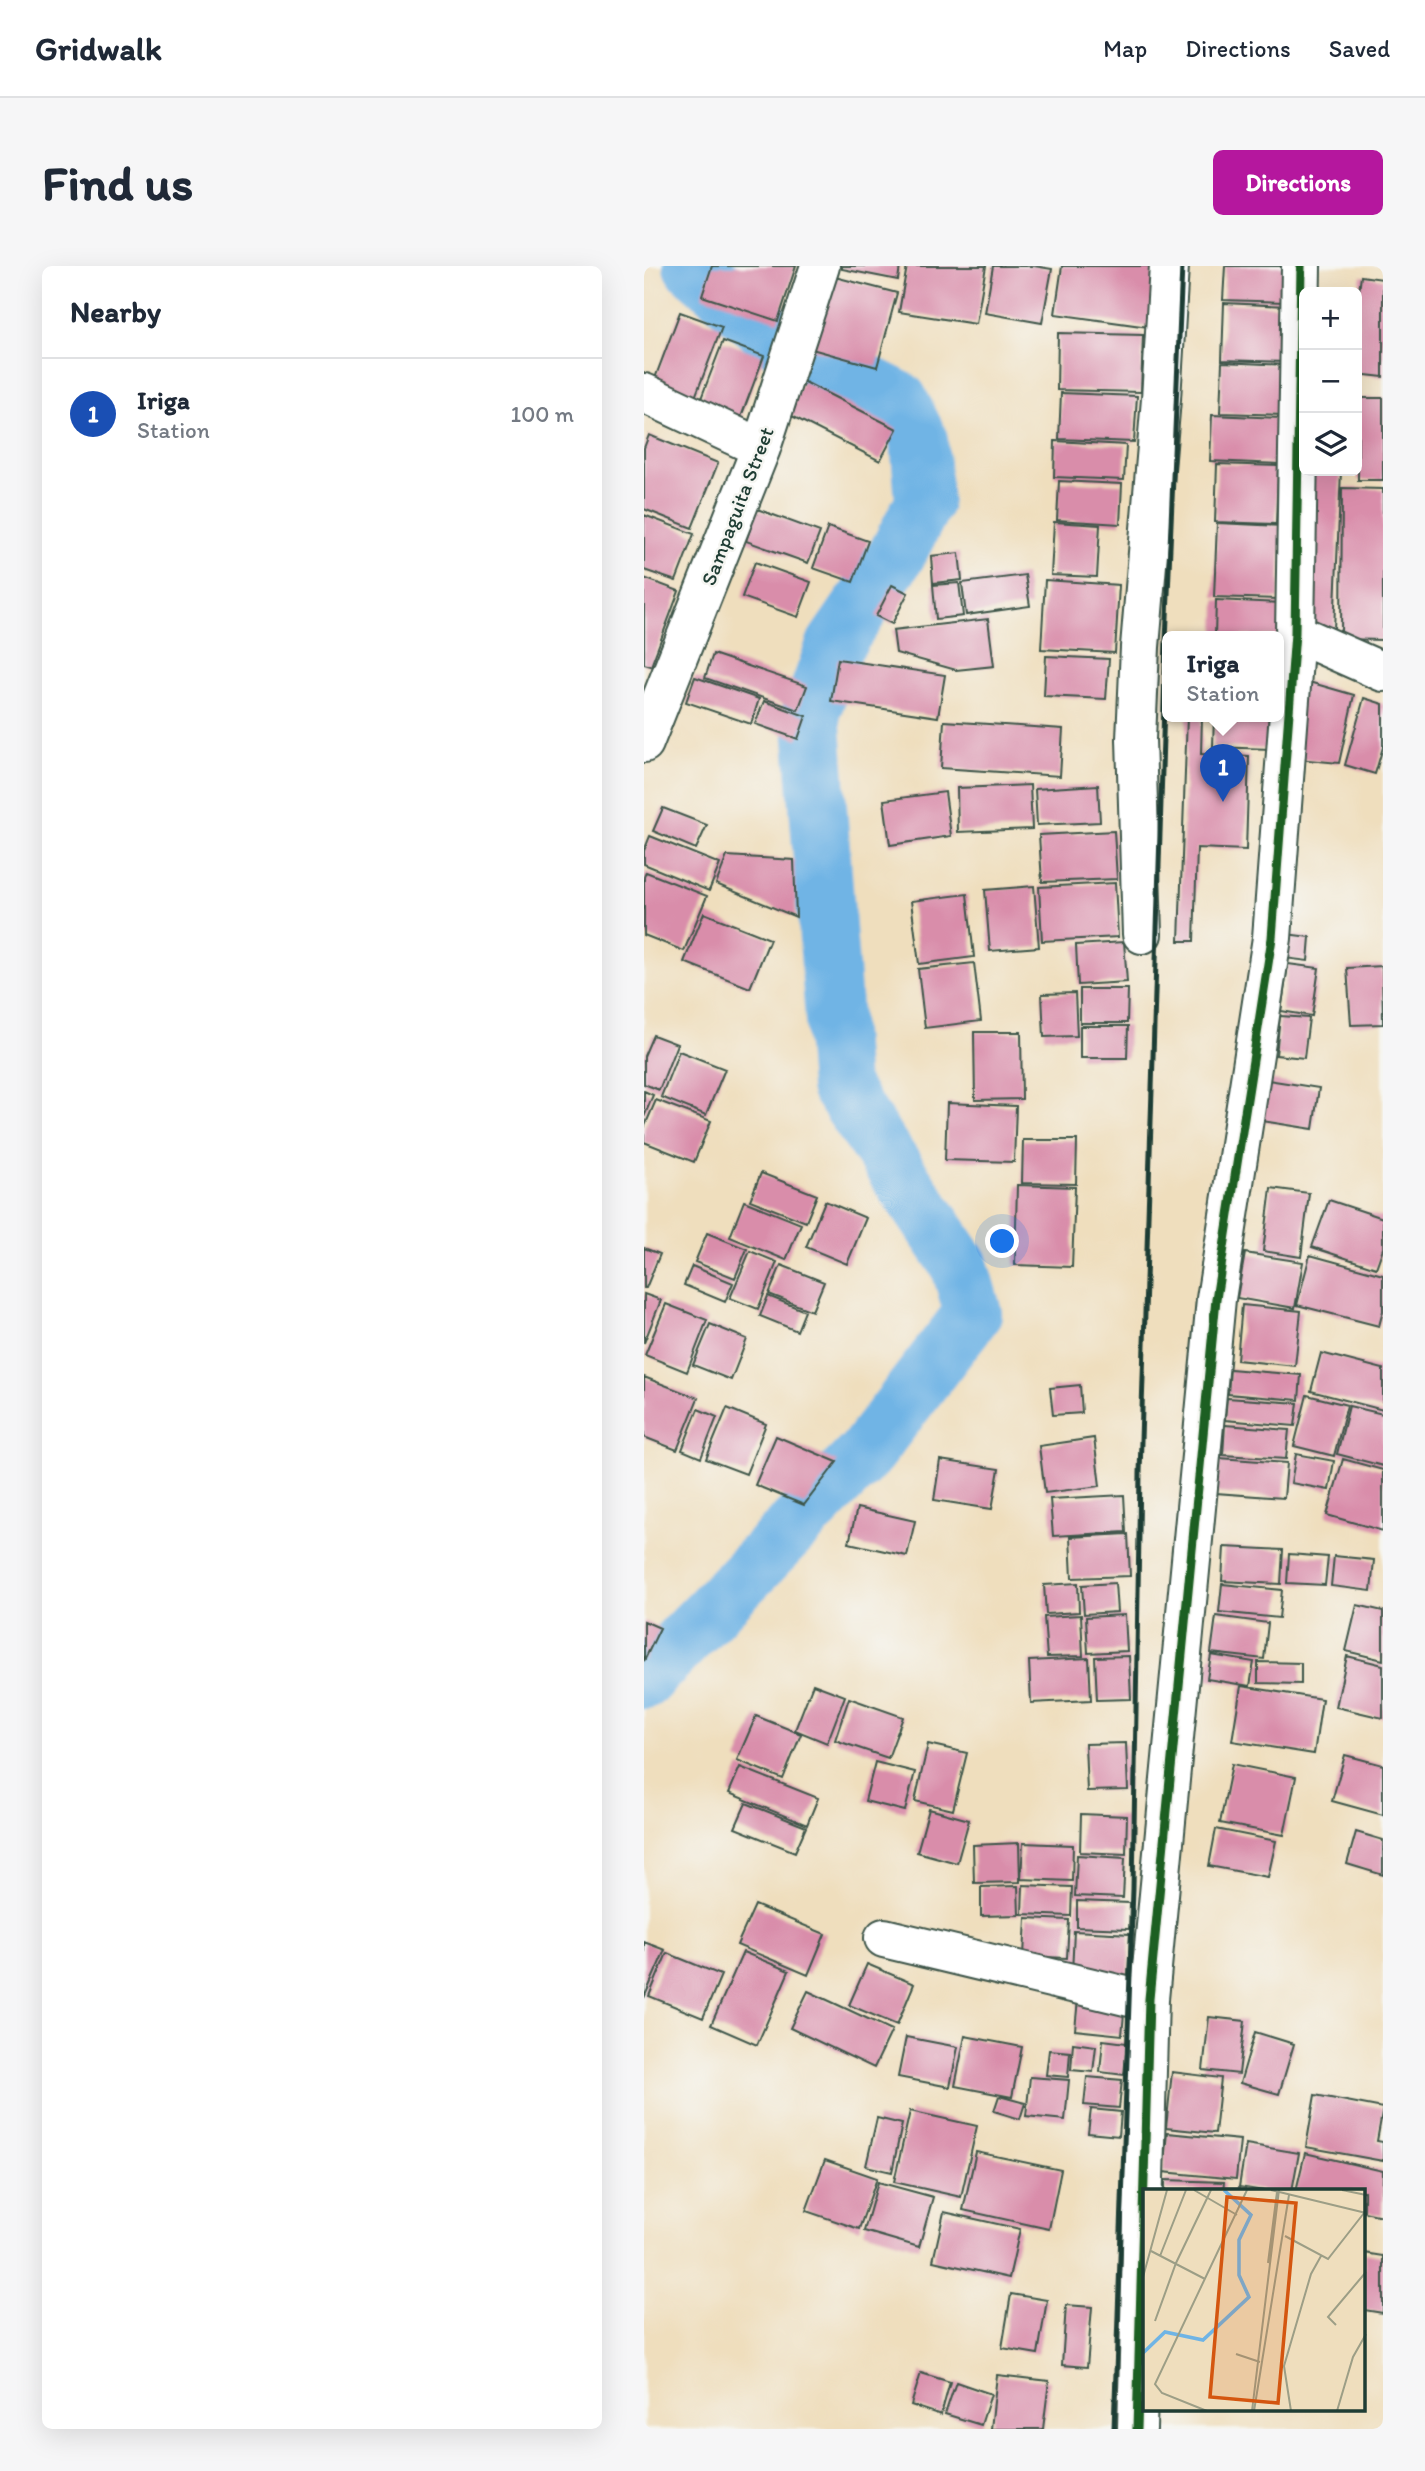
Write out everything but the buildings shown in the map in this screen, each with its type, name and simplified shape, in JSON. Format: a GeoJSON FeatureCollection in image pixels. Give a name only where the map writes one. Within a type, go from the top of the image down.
{"type":"FeatureCollection","features":[{"type":"Feature","properties":{"kind":"street","name":"Sampaguita Street"},"geometry":{"type":"LineString","coordinates":[[644,743],[761,448],[820,266]]}},
{"type":"Feature","properties":{"kind":"street"},"geometry":{"type":"LineString","coordinates":[[1142,934],[1136,726],[1169,266]]}},
{"type":"Feature","properties":{"kind":"street"},"geometry":{"type":"LineString","coordinates":[[1144,2189],[1149,1999],[1216,1299],[1272,938],[1295,633],[1301,266]]}},
{"type":"Feature","properties":{"kind":"street"},"geometry":{"type":"LineString","coordinates":[[644,393],[761,448]]}},
{"type":"Feature","properties":{"kind":"street"},"geometry":{"type":"LineString","coordinates":[[1295,633],[1383,672]]}},
{"type":"Feature","properties":{"kind":"street"},"geometry":{"type":"LineString","coordinates":[[884,1938],[1129,1997],[1149,1999]]}},
{"type":"Feature","properties":{"kind":"street"},"geometry":{"type":"LineString","coordinates":[[1137,2429],[1143,2214]]}},
{"type":"Feature","properties":{"kind":"waterway"},"geometry":{"type":"LineString","coordinates":[[644,1680],[865,1454],[973,1313],[959,1264],[839,1086],[811,713],[835,645],[896,556],[924,502],[919,440],[899,400],[776,338],[692,266]]}},
{"type":"Feature","properties":{"kind":"railway"},"geometry":{"type":"LineString","coordinates":[[1166,631],[1182,266]]}},
{"type":"Feature","properties":{"kind":"railway"},"geometry":{"type":"LineString","coordinates":[[1114,2429],[1133,1889],[1140,1473],[1163,722]]}},
{"type":"Feature","properties":{"kind":"cycle path"},"geometry":{"type":"LineString","coordinates":[[1144,2189],[1149,1999],[1216,1299],[1272,938],[1295,633],[1301,266]]}},
{"type":"Feature","properties":{"kind":"cycle path"},"geometry":{"type":"LineString","coordinates":[[1137,2429],[1143,2214]]}},
{"type":"Feature","properties":{"kind":"place","name":"Iriga"},"geometry":{"type":"Point","coordinates":[1223,802]}}]}
